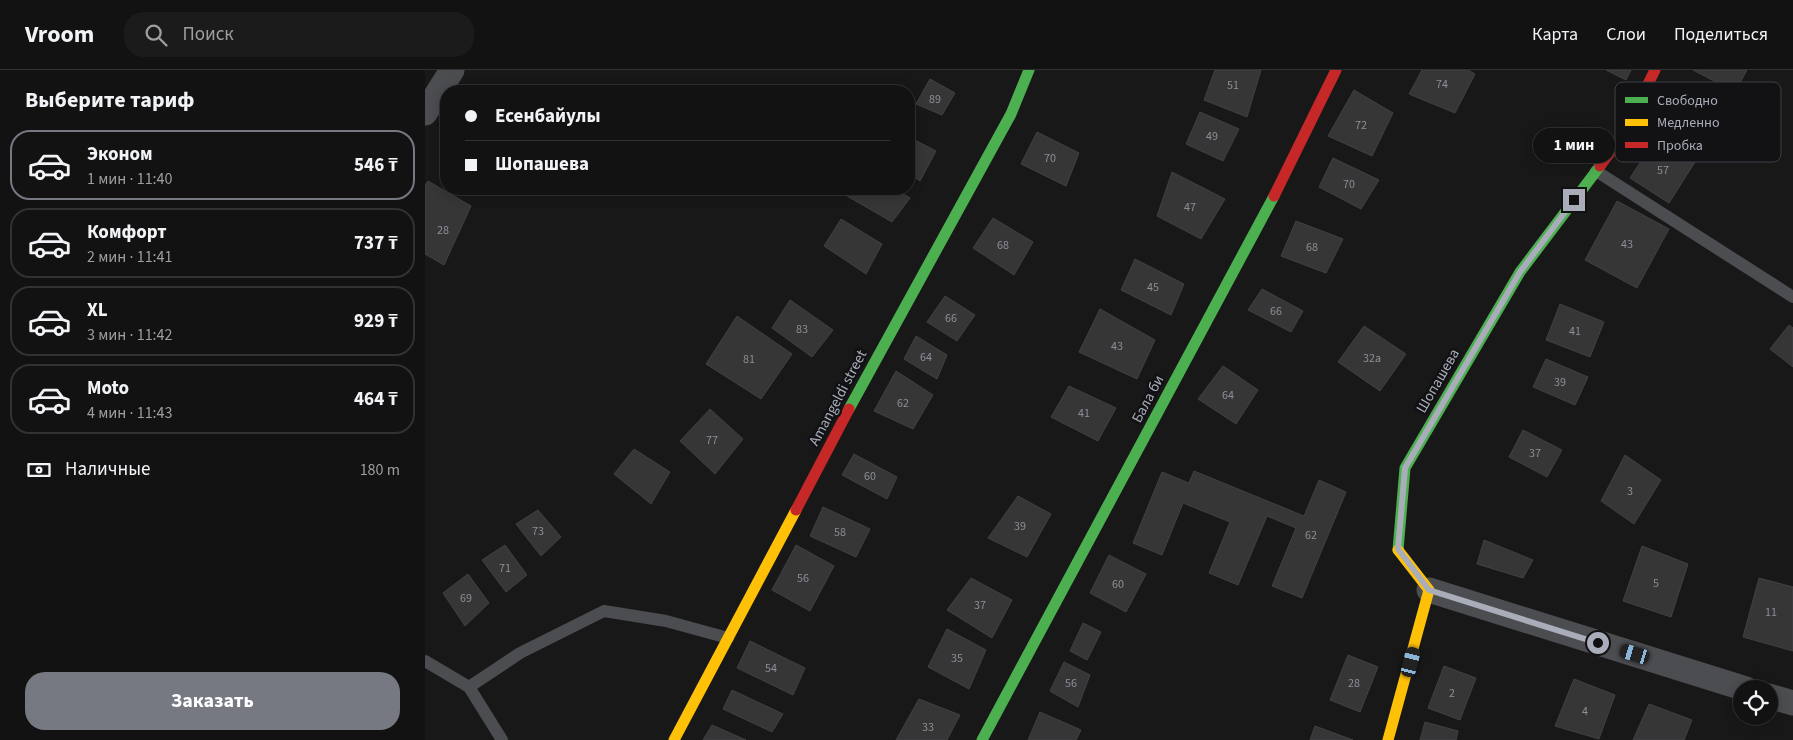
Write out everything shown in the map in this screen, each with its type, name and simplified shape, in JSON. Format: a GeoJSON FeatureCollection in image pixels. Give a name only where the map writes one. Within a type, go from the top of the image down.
{"type":"FeatureCollection","features":[{"type":"Feature","properties":{"kind":"street"},"geometry":{"type":"LineString","coordinates":[[443,85],[452,70]]}},
{"type":"Feature","properties":{"kind":"street","name":"Amangeldi street"},"geometry":{"type":"LineString","coordinates":[[674,740],[894,324],[1011,114],[1029,70]]}},
{"type":"Feature","properties":{"kind":"street","name":"Бала би"},"geometry":{"type":"LineString","coordinates":[[982,740],[1290,166],[1336,70]]}},
{"type":"Feature","properties":{"kind":"street","name":"Шопашева"},"geometry":{"type":"LineString","coordinates":[[1649,82],[1655,70]]}},
{"type":"Feature","properties":{"kind":"street"},"geometry":{"type":"LineString","coordinates":[[425,113],[440,89]]}},
{"type":"Feature","properties":{"kind":"street","name":"Шопашева"},"geometry":{"type":"LineString","coordinates":[[1429,590],[1398,549],[1405,468],[1520,272],[1615,146]]}},
{"type":"Feature","properties":{"kind":"street"},"geometry":{"type":"LineString","coordinates":[[1388,740],[1406,680],[1429,590],[1733,685]]}},
{"type":"Feature","properties":{"kind":"street"},"geometry":{"type":"LineString","coordinates":[[1778,699],[1793,703]]}},
{"type":"Feature","properties":{"kind":"lane"},"geometry":{"type":"LineString","coordinates":[[1595,171],[1793,297]]}},
{"type":"Feature","properties":{"kind":"lane"},"geometry":{"type":"LineString","coordinates":[[469,687],[520,653],[604,611],[666,621],[728,638]]}},
{"type":"Feature","properties":{"kind":"lane"},"geometry":{"type":"LineString","coordinates":[[425,661],[469,687],[502,740]]}},
{"type":"Feature","properties":{"kind":"building"},"geometry":{"type":"Polygon","coordinates":[[[1215,70],[1261,70],[1247,117],[1204,100],[1215,70]]]}},
{"type":"Feature","properties":{"kind":"building"},"geometry":{"type":"Polygon","coordinates":[[[1422,70],[1468,70],[1475,74],[1455,113],[1409,94],[1422,70]]]}},
{"type":"Feature","properties":{"kind":"building"},"geometry":{"type":"Polygon","coordinates":[[[1606,70],[1631,70],[1626,80],[1606,70]]]}},
{"type":"Feature","properties":{"kind":"building"},"geometry":{"type":"Polygon","coordinates":[[[1693,70],[1747,70],[1740,82],[1716,82],[1693,70]]]}},
{"type":"Feature","properties":{"kind":"building"},"geometry":{"type":"Polygon","coordinates":[[[930,79],[955,93],[942,115],[916,104],[930,79]]]}},
{"type":"Feature","properties":{"kind":"building"},"geometry":{"type":"Polygon","coordinates":[[[1354,90],[1393,113],[1372,156],[1328,136],[1354,90]]]}},
{"type":"Feature","properties":{"kind":"building"},"geometry":{"type":"Polygon","coordinates":[[[1200,112],[1239,129],[1223,161],[1186,144],[1200,112]]]}},
{"type":"Feature","properties":{"kind":"building"},"geometry":{"type":"Polygon","coordinates":[[[1037,132],[1079,153],[1066,186],[1021,164],[1037,132]]]}},
{"type":"Feature","properties":{"kind":"building"},"geometry":{"type":"Polygon","coordinates":[[[915,140],[936,151],[920,181],[915,177],[915,140]]]}},
{"type":"Feature","properties":{"kind":"building"},"geometry":{"type":"Polygon","coordinates":[[[1333,158],[1379,180],[1361,209],[1319,187],[1333,158]]]}},
{"type":"Feature","properties":{"kind":"building"},"geometry":{"type":"Polygon","coordinates":[[[1641,162],[1695,162],[1669,203],[1630,178],[1641,162]]]}},
{"type":"Feature","properties":{"kind":"building"},"geometry":{"type":"Polygon","coordinates":[[[1172,172],[1225,199],[1201,239],[1157,216],[1172,172]]]}},
{"type":"Feature","properties":{"kind":"building"},"geometry":{"type":"Polygon","coordinates":[[[428,181],[440,188],[440,195],[452,195],[471,206],[444,265],[425,254],[425,185],[428,181]]]}},
{"type":"Feature","properties":{"kind":"building"},"geometry":{"type":"Polygon","coordinates":[[[905,195],[910,198],[892,222],[847,196],[905,195]]]}},
{"type":"Feature","properties":{"kind":"building"},"geometry":{"type":"Polygon","coordinates":[[[1617,201],[1669,229],[1637,288],[1585,260],[1617,201]]]}},
{"type":"Feature","properties":{"kind":"building"},"geometry":{"type":"Polygon","coordinates":[[[993,218],[1033,242],[1014,275],[973,248],[993,218]]]}},
{"type":"Feature","properties":{"kind":"building"},"geometry":{"type":"Polygon","coordinates":[[[841,219],[882,244],[866,274],[824,246],[841,219]]]}},
{"type":"Feature","properties":{"kind":"building"},"geometry":{"type":"Polygon","coordinates":[[[1296,221],[1343,239],[1326,273],[1281,256],[1296,221]]]}},
{"type":"Feature","properties":{"kind":"building"},"geometry":{"type":"Polygon","coordinates":[[[1135,259],[1184,284],[1171,315],[1121,290],[1135,259]]]}},
{"type":"Feature","properties":{"kind":"building"},"geometry":{"type":"Polygon","coordinates":[[[1262,289],[1303,311],[1291,332],[1248,310],[1262,289]]]}},
{"type":"Feature","properties":{"kind":"building"},"geometry":{"type":"Polygon","coordinates":[[[945,296],[975,315],[957,341],[927,322],[945,296]]]}},
{"type":"Feature","properties":{"kind":"building"},"geometry":{"type":"Polygon","coordinates":[[[790,300],[833,330],[812,357],[772,328],[790,300]]]}},
{"type":"Feature","properties":{"kind":"building"},"geometry":{"type":"Polygon","coordinates":[[[1560,304],[1604,322],[1590,357],[1546,340],[1560,304]]]}},
{"type":"Feature","properties":{"kind":"building"},"geometry":{"type":"Polygon","coordinates":[[[1100,309],[1155,340],[1137,379],[1079,352],[1100,309]]]}},
{"type":"Feature","properties":{"kind":"building"},"geometry":{"type":"Polygon","coordinates":[[[737,316],[792,354],[761,399],[706,364],[737,316]]]}},
{"type":"Feature","properties":{"kind":"building"},"geometry":{"type":"Polygon","coordinates":[[[1789,325],[1793,328],[1793,367],[1770,349],[1789,325]]]}},
{"type":"Feature","properties":{"kind":"building"},"geometry":{"type":"Polygon","coordinates":[[[1364,326],[1406,354],[1380,391],[1338,362],[1364,326]]]}},
{"type":"Feature","properties":{"kind":"building"},"geometry":{"type":"Polygon","coordinates":[[[916,336],[947,355],[937,379],[904,359],[916,336]]]}},
{"type":"Feature","properties":{"kind":"building"},"geometry":{"type":"Polygon","coordinates":[[[1546,359],[1588,377],[1575,405],[1533,387],[1546,359]]]}},
{"type":"Feature","properties":{"kind":"building"},"geometry":{"type":"Polygon","coordinates":[[[1223,366],[1258,390],[1236,424],[1198,399],[1223,366]]]}},
{"type":"Feature","properties":{"kind":"building"},"geometry":{"type":"Polygon","coordinates":[[[896,371],[933,395],[913,429],[874,411],[896,371]]]}},
{"type":"Feature","properties":{"kind":"building"},"geometry":{"type":"Polygon","coordinates":[[[1069,386],[1116,408],[1098,441],[1051,417],[1069,386]]]}},
{"type":"Feature","properties":{"kind":"building"},"geometry":{"type":"Polygon","coordinates":[[[710,409],[743,439],[715,474],[680,441],[710,409]]]}},
{"type":"Feature","properties":{"kind":"building"},"geometry":{"type":"Polygon","coordinates":[[[1523,430],[1562,450],[1547,477],[1509,457],[1523,430]]]}},
{"type":"Feature","properties":{"kind":"building"},"geometry":{"type":"Polygon","coordinates":[[[634,449],[670,472],[651,504],[614,474],[634,449]]]}},
{"type":"Feature","properties":{"kind":"building"},"geometry":{"type":"Polygon","coordinates":[[[854,454],[897,477],[887,499],[842,475],[854,454]]]}},
{"type":"Feature","properties":{"kind":"building"},"geometry":{"type":"Polygon","coordinates":[[[1625,455],[1661,480],[1634,524],[1601,501],[1625,455]]]}},
{"type":"Feature","properties":{"kind":"building"},"geometry":{"type":"Polygon","coordinates":[[[1194,471],[1304,516],[1319,480],[1346,492],[1302,598],[1272,586],[1296,528],[1267,516],[1238,585],[1209,573],[1230,522],[1183,503],[1162,555],[1133,543],[1162,472],[1189,483],[1194,471]]]}},
{"type":"Feature","properties":{"kind":"building"},"geometry":{"type":"Polygon","coordinates":[[[1018,496],[1051,514],[1027,557],[988,538],[1018,496]]]}},
{"type":"Feature","properties":{"kind":"building"},"geometry":{"type":"Polygon","coordinates":[[[823,507],[870,529],[856,557],[810,536],[823,507]]]}},
{"type":"Feature","properties":{"kind":"building"},"geometry":{"type":"Polygon","coordinates":[[[538,510],[561,537],[541,556],[516,524],[538,510]]]}},
{"type":"Feature","properties":{"kind":"building"},"geometry":{"type":"Polygon","coordinates":[[[1484,540],[1533,560],[1523,578],[1477,564],[1484,540]]]}},
{"type":"Feature","properties":{"kind":"building"},"geometry":{"type":"Polygon","coordinates":[[[505,545],[527,575],[506,592],[482,560],[505,545]]]}},
{"type":"Feature","properties":{"kind":"building"},"geometry":{"type":"Polygon","coordinates":[[[796,545],[834,566],[810,611],[772,590],[796,545]]]}},
{"type":"Feature","properties":{"kind":"building"},"geometry":{"type":"Polygon","coordinates":[[[1642,546],[1688,564],[1671,617],[1623,601],[1642,546]]]}},
{"type":"Feature","properties":{"kind":"building"},"geometry":{"type":"Polygon","coordinates":[[[1109,555],[1146,574],[1126,612],[1090,593],[1109,555]]]}},
{"type":"Feature","properties":{"kind":"building"},"geometry":{"type":"Polygon","coordinates":[[[468,574],[489,603],[465,626],[443,593],[468,574]]]}},
{"type":"Feature","properties":{"kind":"building"},"geometry":{"type":"Polygon","coordinates":[[[971,578],[1012,600],[992,638],[947,610],[971,578]]]}},
{"type":"Feature","properties":{"kind":"building"},"geometry":{"type":"Polygon","coordinates":[[[1759,578],[1793,587],[1793,651],[1743,637],[1759,578]]]}},
{"type":"Feature","properties":{"kind":"building"},"geometry":{"type":"Polygon","coordinates":[[[1083,623],[1101,632],[1087,660],[1070,651],[1083,623]]]}},
{"type":"Feature","properties":{"kind":"building"},"geometry":{"type":"Polygon","coordinates":[[[947,629],[986,650],[969,689],[928,667],[947,629]]]}},
{"type":"Feature","properties":{"kind":"building"},"geometry":{"type":"Polygon","coordinates":[[[750,641],[805,668],[793,695],[737,668],[750,641]]]}},
{"type":"Feature","properties":{"kind":"building"},"geometry":{"type":"Polygon","coordinates":[[[1348,655],[1378,667],[1360,712],[1330,700],[1348,655]]]}},
{"type":"Feature","properties":{"kind":"building"},"geometry":{"type":"Polygon","coordinates":[[[1064,662],[1090,675],[1078,707],[1050,691],[1064,662]]]}},
{"type":"Feature","properties":{"kind":"building"},"geometry":{"type":"Polygon","coordinates":[[[1444,666],[1476,678],[1460,720],[1428,708],[1444,666]]]}},
{"type":"Feature","properties":{"kind":"building"},"geometry":{"type":"Polygon","coordinates":[[[1574,679],[1615,695],[1599,739],[1555,726],[1574,679]]]}},
{"type":"Feature","properties":{"kind":"building"},"geometry":{"type":"Polygon","coordinates":[[[732,690],[783,714],[772,732],[723,709],[732,690]]]}},
{"type":"Feature","properties":{"kind":"building"},"geometry":{"type":"Polygon","coordinates":[[[919,699],[960,715],[947,740],[896,740],[919,699]]]}},
{"type":"Feature","properties":{"kind":"building"},"geometry":{"type":"Polygon","coordinates":[[[1649,704],[1692,720],[1684,740],[1633,740],[1649,704]]]}},
{"type":"Feature","properties":{"kind":"building"},"geometry":{"type":"Polygon","coordinates":[[[1040,712],[1081,730],[1076,740],[1028,740],[1040,712]]]}},
{"type":"Feature","properties":{"kind":"building"},"geometry":{"type":"Polygon","coordinates":[[[1425,722],[1458,731],[1456,740],[1420,740],[1425,722]]]}},
{"type":"Feature","properties":{"kind":"building"},"geometry":{"type":"Polygon","coordinates":[[[712,725],[746,740],[703,740],[712,725]]]}},
{"type":"Feature","properties":{"kind":"building"},"geometry":{"type":"Polygon","coordinates":[[[1315,726],[1353,740],[1310,740],[1315,726]]]}},
{"type":"Feature","properties":{"kind":"traffic: fast"},"geometry":{"type":"LineString","coordinates":[[849,409],[1011,114],[1029,70]]}},
{"type":"Feature","properties":{"kind":"traffic: fast"},"geometry":{"type":"LineString","coordinates":[[1398,550],[1405,468],[1520,272],[1600,166]]}},
{"type":"Feature","properties":{"kind":"traffic: fast"},"geometry":{"type":"LineString","coordinates":[[982,740],[1274,196]]}},
{"type":"Feature","properties":{"kind":"traffic: slow"},"geometry":{"type":"LineString","coordinates":[[674,740],[796,510]]}},
{"type":"Feature","properties":{"kind":"traffic: slow"},"geometry":{"type":"LineString","coordinates":[[1388,740],[1429,590],[1398,550]]}},
{"type":"Feature","properties":{"kind":"traffic: jam"},"geometry":{"type":"LineString","coordinates":[[1274,196],[1336,70]]}},
{"type":"Feature","properties":{"kind":"traffic: jam"},"geometry":{"type":"LineString","coordinates":[[1649,82],[1655,70]]}},
{"type":"Feature","properties":{"kind":"traffic: jam"},"geometry":{"type":"LineString","coordinates":[[1600,166],[1615,146]]}},
{"type":"Feature","properties":{"kind":"traffic: jam"},"geometry":{"type":"LineString","coordinates":[[796,510],[849,409]]}},
{"type":"Feature","properties":{"kind":"route"},"geometry":{"type":"LineString","coordinates":[[1574,200],[1520,272],[1405,468],[1398,549],[1429,590],[1598,643]]}}]}
